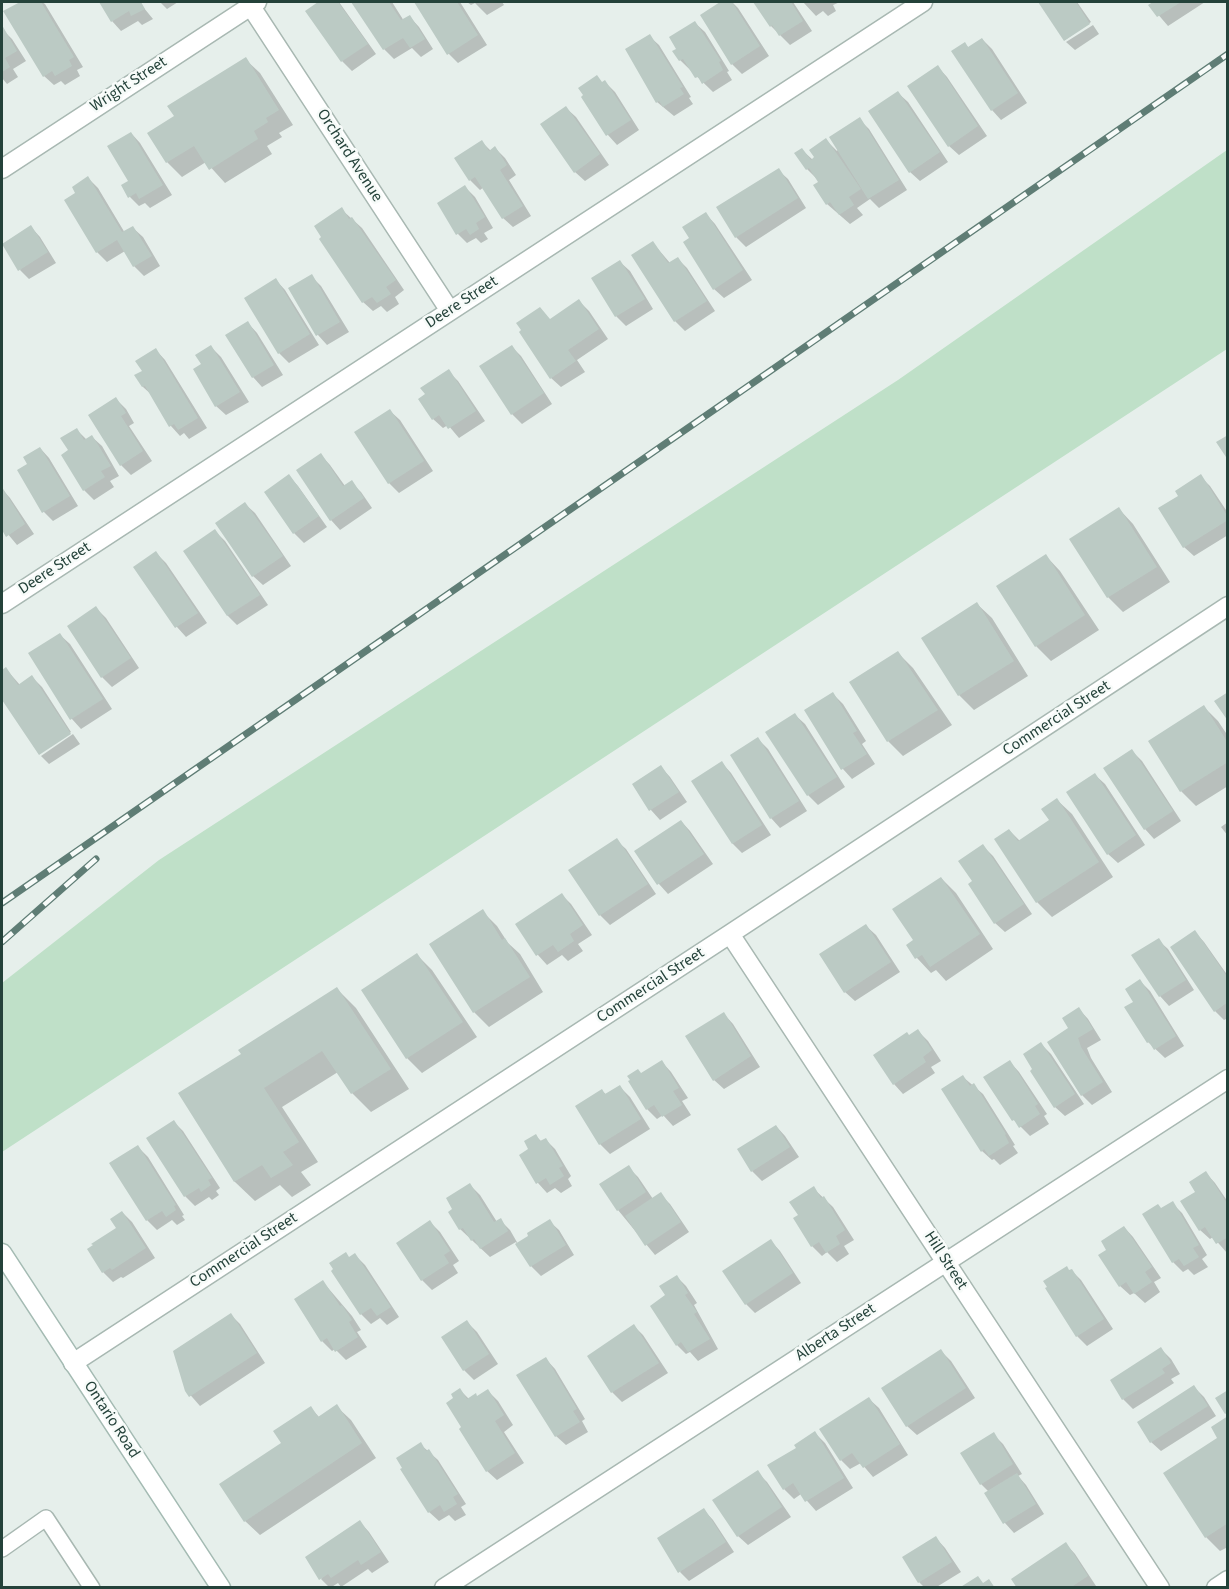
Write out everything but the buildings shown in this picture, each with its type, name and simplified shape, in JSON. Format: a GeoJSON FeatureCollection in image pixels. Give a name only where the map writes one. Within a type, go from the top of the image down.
{"type":"FeatureCollection","features":[{"type":"Feature","properties":{"kind":"street","name":"Deere Street"},"geometry":{"type":"LineString","coordinates":[[2,604],[923,2]]}},
{"type":"Feature","properties":{"kind":"street","name":"Orchard Avenue"},"geometry":{"type":"LineString","coordinates":[[252,3],[450,311]]}},
{"type":"Feature","properties":{"kind":"street","name":"Wright Street"},"geometry":{"type":"LineString","coordinates":[[2,169],[252,3]]}},
{"type":"Feature","properties":{"kind":"street","name":"Commercial Street"},"geometry":{"type":"LineString","coordinates":[[73,1363],[1227,606]]}},
{"type":"Feature","properties":{"kind":"street","name":"Hill Street"},"geometry":{"type":"LineString","coordinates":[[730,934],[1160,1587]]}},
{"type":"Feature","properties":{"kind":"street","name":"Alberta Street"},"geometry":{"type":"LineString","coordinates":[[444,1587],[1227,1079]]}},
{"type":"Feature","properties":{"kind":"street","name":"Ontario Road"},"geometry":{"type":"LineString","coordinates":[[2,1253],[221,1587]]}},
{"type":"Feature","properties":{"kind":"street"},"geometry":{"type":"LineString","coordinates":[[1216,1587],[1227,1580]]}},
{"type":"Feature","properties":{"kind":"lane"},"geometry":{"type":"LineString","coordinates":[[2,1550],[46,1518],[92,1587]]}},
{"type":"Feature","properties":{"kind":"green space"},"geometry":{"type":"Polygon","coordinates":[[[1227,150],[1227,349],[2,1152],[2,983],[159,860],[898,380],[1227,150]]]}},
{"type":"Feature","properties":{"kind":"railway"},"geometry":{"type":"LineString","coordinates":[[2,903],[1228,54]]}},
{"type":"Feature","properties":{"kind":"railway"},"geometry":{"type":"LineString","coordinates":[[2,942],[96,859]]}}]}
